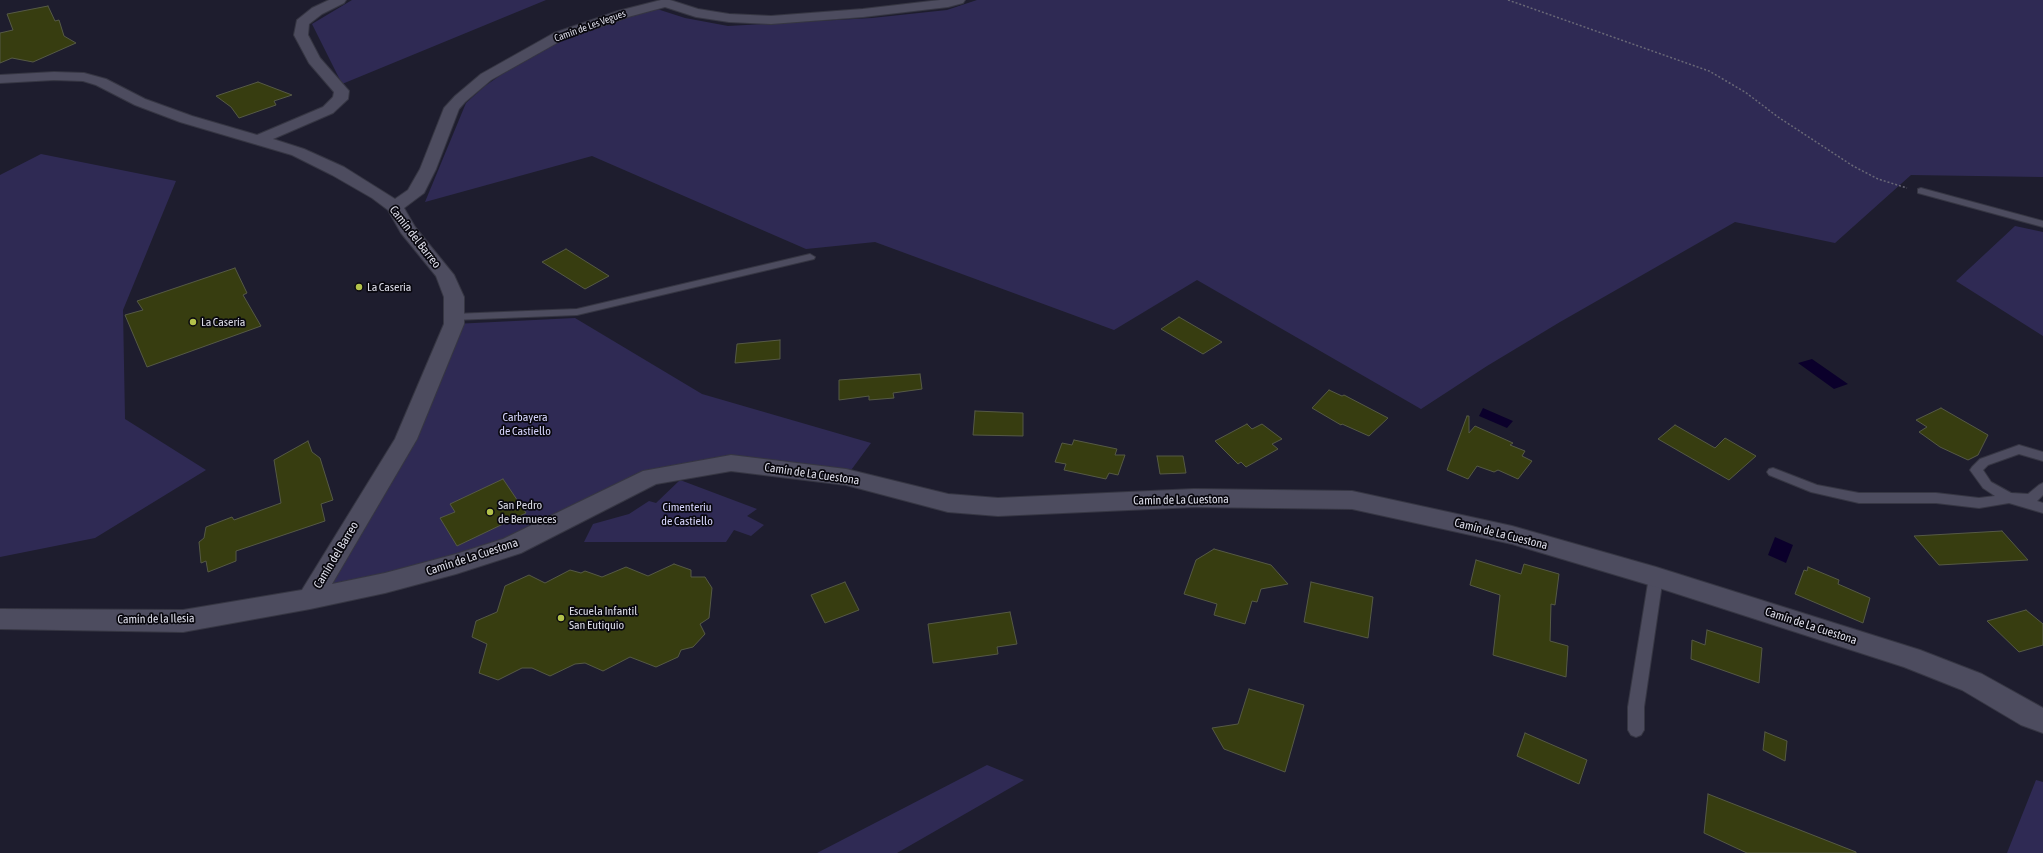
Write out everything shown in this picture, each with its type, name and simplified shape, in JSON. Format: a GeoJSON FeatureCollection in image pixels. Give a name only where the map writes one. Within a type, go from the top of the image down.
{"type":"FeatureCollection","features":[{"type":"Feature","properties":{"kind":"street"},"geometry":{"type":"LineString","coordinates":[[258,140],[328,110],[340,99],[342,91],[314,60],[301,35],[302,23],[317,11],[339,0]]}},
{"type":"Feature","properties":{"kind":"street","name":"Camín de Les Vegues"},"geometry":{"type":"LineString","coordinates":[[394,207],[415,194],[428,169],[452,108],[460,99],[486,77],[559,36],[623,14],[665,2],[696,13],[729,18],[771,20],[871,12],[948,3],[958,0]]}},
{"type":"Feature","properties":{"kind":"street","name":"Camín del Barreo"},"geometry":{"type":"LineString","coordinates":[[0,79],[54,76],[84,77],[101,82],[117,92],[154,107],[298,152],[338,171],[378,194],[394,207],[407,229],[445,275],[454,297],[454,324],[448,340],[406,439],[310,599]]}},
{"type":"Feature","properties":{"kind":"street","name":"Camín de La Cuestona"},"geometry":{"type":"LineString","coordinates":[[310,599],[385,583],[463,562],[512,546],[651,477],[731,463],[846,477],[948,503],[998,507],[1194,498],[1352,500],[1512,535],[1656,577],[1911,658],[1972,682],[2031,716],[2043,721]]}},
{"type":"Feature","properties":{"kind":"street","name":"Camín de la Ilesia"},"geometry":{"type":"LineString","coordinates":[[0,619],[183,622],[310,599]]}},
{"type":"Feature","properties":{"kind":"lane"},"geometry":{"type":"LineString","coordinates":[[1921,191],[2043,224]]}},
{"type":"Feature","properties":{"kind":"lane"},"geometry":{"type":"LineString","coordinates":[[454,317],[578,312],[810,257]]}},
{"type":"Feature","properties":{"kind":"lane"},"geometry":{"type":"LineString","coordinates":[[2043,457],[2019,448],[1984,462],[1976,470],[1987,485],[2009,498],[2043,508]]}},
{"type":"Feature","properties":{"kind":"lane"},"geometry":{"type":"LineString","coordinates":[[1773,472],[1815,489],[1859,498],[1936,498],[1979,503],[2009,498],[2030,499],[2043,488]]}},
{"type":"Feature","properties":{"kind":"lane"},"geometry":{"type":"LineString","coordinates":[[1636,730],[1636,708],[1656,577]]}},
{"type":"Feature","properties":{"kind":"path"},"geometry":{"type":"LineString","coordinates":[[1508,0],[1709,71],[1745,92],[1778,117],[1853,166],[1894,185],[1921,191]]}},
{"type":"Feature","properties":{"kind":"green space"},"geometry":{"type":"Polygon","coordinates":[[[352,0],[546,0],[342,84],[312,24],[352,0]]]}},
{"type":"Feature","properties":{"kind":"green space"},"geometry":{"type":"Polygon","coordinates":[[[977,0],[2043,0],[2043,177],[1911,175],[1835,243],[1735,222],[1560,322],[1487,366],[1421,409],[1197,280],[1114,330],[875,242],[806,249],[592,156],[425,202],[466,103],[485,86],[521,61],[581,30],[635,13],[657,9],[685,18],[728,26],[872,18],[947,10],[977,0]]]}},
{"type":"Feature","properties":{"kind":"green space"},"geometry":{"type":"Polygon","coordinates":[[[41,154],[176,181],[123,310],[125,419],[206,470],[95,538],[0,557],[0,175],[41,154]]]}},
{"type":"Feature","properties":{"kind":"green space"},"geometry":{"type":"Polygon","coordinates":[[[2015,226],[2043,232],[2043,336],[1956,281],[2015,226]]]}},
{"type":"Feature","properties":{"kind":"green space","name":"Carbayera de Castiello"},"geometry":{"type":"Polygon","coordinates":[[[575,318],[702,394],[871,443],[846,477],[731,463],[683,470],[561,522],[310,599],[406,439],[454,324],[575,318]]]}},
{"type":"Feature","properties":{"kind":"green space","name":"Cimenteriu de Castiello"},"geometry":{"type":"Polygon","coordinates":[[[680,480],[757,509],[747,516],[764,525],[751,536],[734,530],[726,542],[584,542],[593,524],[629,514],[649,501],[656,503],[680,480]]]}},
{"type":"Feature","properties":{"kind":"green space"},"geometry":{"type":"Polygon","coordinates":[[[987,765],[1024,780],[897,853],[817,853],[987,765]]]}},
{"type":"Feature","properties":{"kind":"green space"},"geometry":{"type":"Polygon","coordinates":[[[2036,780],[2043,782],[2043,853],[2007,853],[2036,780]]]}},
{"type":"Feature","properties":{"kind":"shaded area"},"geometry":{"type":"Polygon","coordinates":[[[1812,359],[1848,384],[1834,389],[1798,363],[1812,359]]]}},
{"type":"Feature","properties":{"kind":"shaded area"},"geometry":{"type":"Polygon","coordinates":[[[1483,408],[1513,421],[1507,428],[1479,416],[1483,408]]]}},
{"type":"Feature","properties":{"kind":"shaded area"},"geometry":{"type":"Polygon","coordinates":[[[1775,537],[1793,545],[1786,563],[1768,555],[1775,537]]]}},
{"type":"Feature","properties":{"kind":"building"},"geometry":{"type":"Polygon","coordinates":[[[48,6],[55,21],[59,20],[64,36],[76,43],[33,62],[12,58],[0,63],[0,33],[13,30],[7,14],[48,6]]]}},
{"type":"Feature","properties":{"kind":"building"},"geometry":{"type":"Polygon","coordinates":[[[258,82],[292,95],[274,101],[276,105],[239,118],[231,107],[216,96],[258,82]]]}},
{"type":"Feature","properties":{"kind":"building"},"geometry":{"type":"Polygon","coordinates":[[[566,249],[609,276],[585,289],[542,262],[566,249]]]}},
{"type":"Feature","properties":{"kind":"building","name":"La Casería"},"geometry":{"type":"Polygon","coordinates":[[[235,268],[247,293],[243,295],[261,326],[147,367],[125,315],[143,310],[137,301],[235,268]]]}},
{"type":"Feature","properties":{"kind":"building"},"geometry":{"type":"Polygon","coordinates":[[[1179,317],[1222,342],[1203,354],[1161,329],[1179,317]]]}},
{"type":"Feature","properties":{"kind":"building"},"geometry":{"type":"Polygon","coordinates":[[[780,340],[780,359],[735,363],[737,344],[780,340]]]}},
{"type":"Feature","properties":{"kind":"building"},"geometry":{"type":"Polygon","coordinates":[[[920,374],[922,389],[893,393],[894,398],[869,400],[869,396],[839,400],[839,380],[920,374]]]}},
{"type":"Feature","properties":{"kind":"building"},"geometry":{"type":"Polygon","coordinates":[[[1329,390],[1342,396],[1344,395],[1388,418],[1369,436],[1342,424],[1341,425],[1312,408],[1329,390]]]}},
{"type":"Feature","properties":{"kind":"building"},"geometry":{"type":"Polygon","coordinates":[[[1941,408],[1988,435],[1978,455],[1968,460],[1940,447],[1919,432],[1927,427],[1916,420],[1941,408]]]}},
{"type":"Feature","properties":{"kind":"building"},"geometry":{"type":"Polygon","coordinates":[[[975,411],[1023,413],[1023,436],[973,435],[975,411]]]}},
{"type":"Feature","properties":{"kind":"building"},"geometry":{"type":"Polygon","coordinates":[[[1467,416],[1469,416],[1469,433],[1475,426],[1513,443],[1510,445],[1525,451],[1522,456],[1532,461],[1518,479],[1498,470],[1494,472],[1477,466],[1468,479],[1447,470],[1467,416]]]}},
{"type":"Feature","properties":{"kind":"building"},"geometry":{"type":"Polygon","coordinates":[[[1247,424],[1252,429],[1262,424],[1282,439],[1272,444],[1278,449],[1246,467],[1241,462],[1238,464],[1215,441],[1247,424]]]}},
{"type":"Feature","properties":{"kind":"building"},"geometry":{"type":"Polygon","coordinates":[[[1675,425],[1715,448],[1725,438],[1756,456],[1729,480],[1658,439],[1675,425]]]}},
{"type":"Feature","properties":{"kind":"building"},"geometry":{"type":"Polygon","coordinates":[[[1074,440],[1117,449],[1115,455],[1125,455],[1118,475],[1109,473],[1106,479],[1064,470],[1066,464],[1055,462],[1062,443],[1072,445],[1074,440]]]}},
{"type":"Feature","properties":{"kind":"building"},"geometry":{"type":"Polygon","coordinates":[[[308,441],[312,452],[320,458],[333,500],[321,504],[325,521],[236,551],[236,561],[208,572],[206,561],[201,563],[199,542],[204,538],[206,527],[232,517],[234,520],[281,503],[274,460],[308,441]]]}},
{"type":"Feature","properties":{"kind":"building"},"geometry":{"type":"Polygon","coordinates":[[[1157,456],[1183,456],[1186,473],[1160,474],[1157,456]]]}},
{"type":"Feature","properties":{"kind":"building","name":"San Pedro de Bernueces"},"geometry":{"type":"Polygon","coordinates":[[[503,479],[526,513],[457,546],[440,518],[455,512],[450,504],[503,479]]]}},
{"type":"Feature","properties":{"kind":"building"},"geometry":{"type":"Polygon","coordinates":[[[2002,531],[2028,560],[1939,565],[1914,536],[2002,531]]]}},
{"type":"Feature","properties":{"kind":"building"},"geometry":{"type":"Polygon","coordinates":[[[1214,549],[1271,565],[1288,584],[1261,589],[1257,602],[1252,601],[1245,624],[1214,615],[1217,604],[1184,594],[1196,560],[1214,549]]]}},
{"type":"Feature","properties":{"kind":"building"},"geometry":{"type":"Polygon","coordinates":[[[1476,560],[1521,574],[1524,564],[1559,574],[1555,605],[1551,604],[1550,641],[1568,646],[1566,677],[1493,655],[1500,595],[1470,585],[1476,560]]]}},
{"type":"Feature","properties":{"kind":"building"},"geometry":{"type":"Polygon","coordinates":[[[674,564],[691,570],[691,577],[705,577],[712,588],[709,618],[700,624],[705,634],[693,647],[681,650],[678,657],[656,667],[630,657],[603,671],[585,663],[575,664],[550,676],[532,668],[522,668],[498,680],[479,673],[487,644],[472,637],[476,621],[497,612],[505,586],[529,575],[545,583],[570,570],[581,573],[585,571],[602,577],[626,567],[648,576],[674,564]]]}},
{"type":"Feature","properties":{"kind":"building"},"geometry":{"type":"Polygon","coordinates":[[[1808,567],[1839,580],[1838,584],[1870,598],[1863,623],[1795,594],[1804,570],[1807,571],[1808,567]]]}},
{"type":"Feature","properties":{"kind":"building"},"geometry":{"type":"Polygon","coordinates":[[[845,582],[859,610],[825,623],[811,595],[845,582]]]}},
{"type":"Feature","properties":{"kind":"building"},"geometry":{"type":"Polygon","coordinates":[[[1311,582],[1373,597],[1368,638],[1304,622],[1311,582]]]}},
{"type":"Feature","properties":{"kind":"building"},"geometry":{"type":"Polygon","coordinates":[[[2026,610],[2043,624],[2043,645],[2019,652],[1987,621],[2026,610]]]}},
{"type":"Feature","properties":{"kind":"building"},"geometry":{"type":"Polygon","coordinates":[[[1010,612],[1017,644],[997,647],[998,654],[933,663],[928,624],[1010,612]]]}},
{"type":"Feature","properties":{"kind":"building"},"geometry":{"type":"Polygon","coordinates":[[[1707,630],[1762,648],[1759,683],[1691,659],[1692,640],[1705,645],[1707,630]]]}},
{"type":"Feature","properties":{"kind":"building"},"geometry":{"type":"Polygon","coordinates":[[[1249,689],[1304,705],[1285,772],[1224,749],[1212,728],[1238,724],[1249,689]]]}},
{"type":"Feature","properties":{"kind":"building"},"geometry":{"type":"Polygon","coordinates":[[[1765,732],[1787,741],[1785,761],[1763,750],[1765,732]]]}},
{"type":"Feature","properties":{"kind":"building"},"geometry":{"type":"Polygon","coordinates":[[[1525,733],[1587,760],[1579,784],[1517,756],[1525,733]]]}},
{"type":"Feature","properties":{"kind":"building"},"geometry":{"type":"Polygon","coordinates":[[[1708,794],[1856,853],[1747,853],[1704,833],[1708,794]]]}},
{"type":"Feature","properties":{"kind":"place","name":"La Caseria"},"geometry":{"type":"Point","coordinates":[359,287]}},
{"type":"Feature","properties":{"kind":"place","name":"La Casería"},"geometry":{"type":"Point","coordinates":[193,322]}},
{"type":"Feature","properties":{"kind":"place","name":"San Pedro de Bernueces"},"geometry":{"type":"Point","coordinates":[490,512]}},
{"type":"Feature","properties":{"kind":"place","name":"Escuela Infantil San Eutiquio"},"geometry":{"type":"Point","coordinates":[561,618]}}]}
